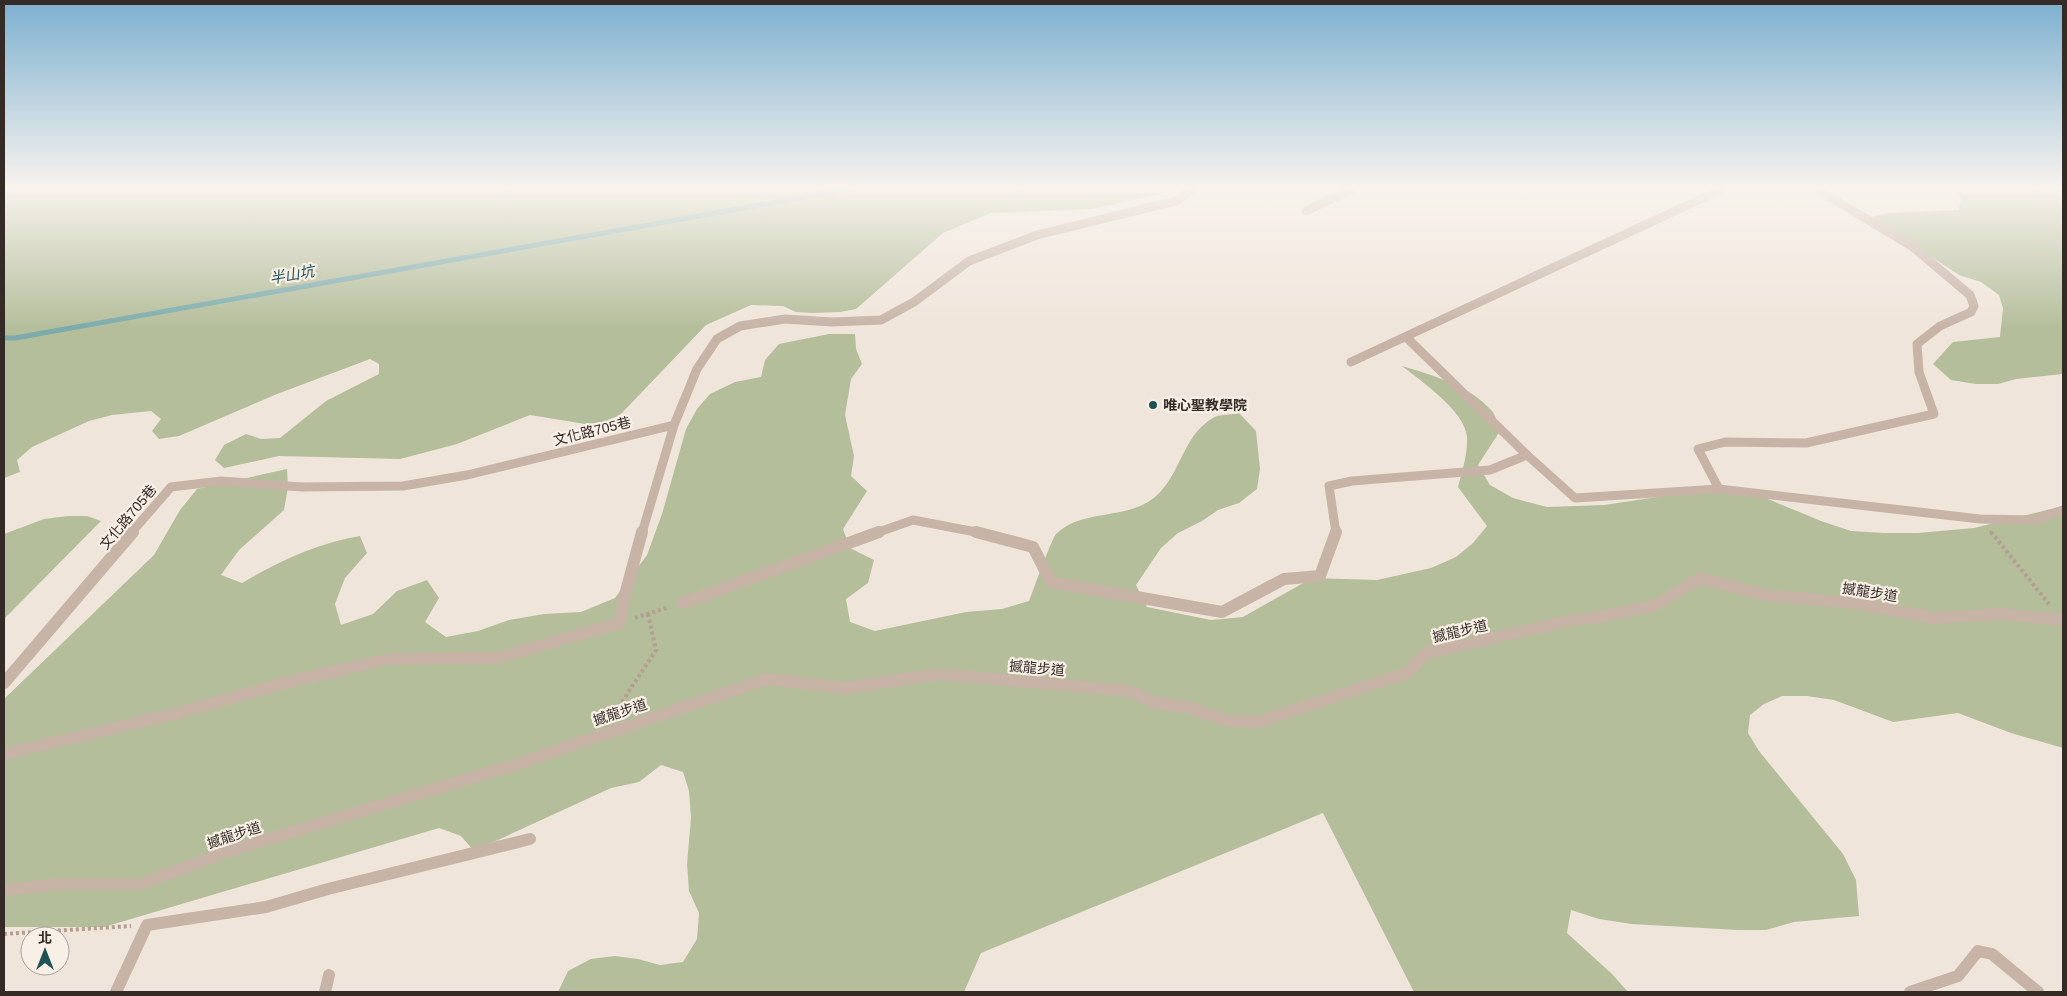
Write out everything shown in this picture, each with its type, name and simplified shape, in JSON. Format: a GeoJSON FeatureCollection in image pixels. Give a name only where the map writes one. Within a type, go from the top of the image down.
{"type":"FeatureCollection","features":[{"type":"Feature","properties":{"kind":"lane"},"geometry":{"type":"LineString","coordinates":[[4,754],[174,714],[296,680],[389,659],[497,658],[620,622],[623,602],[654,488],[674,425],[697,369],[717,339],[740,326],[784,319],[832,322],[881,320],[914,302],[969,261],[1036,235]]}},
{"type":"Feature","properties":{"kind":"lane"},"geometry":{"type":"LineString","coordinates":[[1351,362],[1623,235]]}},
{"type":"Feature","properties":{"kind":"lane"},"geometry":{"type":"LineString","coordinates":[[1719,489],[1698,449],[1725,442],[1806,443],[1934,414],[1919,372],[1917,344],[1940,326],[1971,312],[1974,306],[1970,295],[1913,247],[1894,235]]}},
{"type":"Feature","properties":{"kind":"lane"},"geometry":{"type":"LineString","coordinates":[[1406,337],[1575,498],[1719,489],[1980,519],[2036,520],[2063,510]]}},
{"type":"Feature","properties":{"kind":"lane","name":"文化路705巷"},"geometry":{"type":"LineString","coordinates":[[4,683],[171,487],[221,481],[302,487],[403,486],[467,475],[674,425]]}},
{"type":"Feature","properties":{"kind":"lane"},"geometry":{"type":"LineString","coordinates":[[683,603],[913,520],[972,531],[1033,547],[1051,582],[1222,612],[1284,579],[1320,576],[1336,534],[1329,486],[1352,481],[1490,470],[1528,455]]}},
{"type":"Feature","properties":{"kind":"lane","name":"撼龍步道"},"geometry":{"type":"LineString","coordinates":[[4,890],[59,884],[141,884],[226,852],[511,766],[767,679],[847,688],[939,674],[1130,691],[1155,703],[1187,707],[1228,721],[1258,722],[1407,673],[1426,654],[1568,621],[1600,617],[1656,605],[1700,578],[1764,595],[1853,603],[1934,618],[2001,614],[2062,620]]}},
{"type":"Feature","properties":{"kind":"lane"},"geometry":{"type":"LineString","coordinates":[[116,992],[147,925],[266,907],[328,889],[530,838]]}},
{"type":"Feature","properties":{"kind":"lane"},"geometry":{"type":"LineString","coordinates":[[1910,992],[1958,976],[1978,951],[1992,954],[2038,992]]}},
{"type":"Feature","properties":{"kind":"lane"},"geometry":{"type":"LineString","coordinates":[[324,992],[329,974]]}},
{"type":"Feature","properties":{"kind":"path"},"geometry":{"type":"LineString","coordinates":[[1980,519],[2062,620]]}},
{"type":"Feature","properties":{"kind":"path"},"geometry":{"type":"LineString","coordinates":[[620,622],[683,603]]}},
{"type":"Feature","properties":{"kind":"path"},"geometry":{"type":"LineString","coordinates":[[600,735],[656,650],[648,614]]}},
{"type":"Feature","properties":{"kind":"path"},"geometry":{"type":"LineString","coordinates":[[4,934],[147,925]]}},
{"type":"Feature","properties":{"kind":"green space"},"geometry":{"type":"Polygon","coordinates":[[[4,235],[940,235],[856,309],[840,312],[811,313],[796,312],[783,306],[751,305],[706,325],[620,415],[604,422],[585,424],[530,415],[457,444],[400,459],[279,456],[224,468],[215,460],[224,445],[246,434],[261,439],[280,438],[326,401],[379,374],[379,364],[370,359],[277,394],[179,436],[159,439],[152,431],[161,419],[151,411],[112,415],[89,421],[32,447],[17,460],[20,472],[4,478],[4,235]]]}},
{"type":"Feature","properties":{"kind":"green space"},"geometry":{"type":"Polygon","coordinates":[[[1899,235],[2063,235],[2063,374],[2016,379],[1998,384],[1976,384],[1951,380],[1933,364],[1953,342],[2000,337],[2003,308],[1999,295],[1981,282],[1959,275],[1899,235]]]}},
{"type":"Feature","properties":{"kind":"green space"},"geometry":{"type":"Polygon","coordinates":[[[829,334],[855,334],[856,349],[862,364],[851,379],[845,415],[854,456],[851,476],[867,491],[843,529],[850,548],[874,560],[868,583],[846,599],[850,622],[875,631],[966,612],[1002,609],[1029,601],[1056,534],[1067,526],[1079,521],[1131,509],[1155,497],[1171,478],[1195,435],[1213,418],[1222,415],[1239,413],[1256,431],[1260,469],[1257,489],[1239,503],[1218,510],[1202,521],[1178,533],[1161,548],[1136,585],[1147,607],[1211,620],[1243,617],[1312,578],[1377,580],[1431,568],[1456,557],[1473,543],[1487,526],[1458,487],[1467,449],[1467,437],[1459,417],[1451,407],[1402,366],[1450,382],[1472,394],[1491,410],[1497,420],[1500,431],[1478,465],[1490,485],[1513,498],[1547,507],[1604,505],[1698,491],[1756,494],[1821,521],[1851,531],[1918,533],[1974,528],[2063,506],[2063,748],[2011,733],[1958,713],[1893,722],[1834,700],[1807,696],[1782,696],[1764,704],[1750,715],[1748,733],[1759,751],[1843,854],[1856,880],[1859,916],[1794,922],[1766,930],[1738,930],[1632,924],[1599,919],[1571,910],[1567,933],[1612,974],[1628,992],[1414,992],[1323,813],[981,953],[964,992],[558,992],[568,971],[591,959],[615,956],[638,959],[660,965],[683,962],[697,939],[699,913],[689,891],[687,864],[691,818],[689,791],[683,772],[661,765],[639,782],[611,788],[474,851],[461,836],[439,828],[104,927],[4,927],[4,699],[154,555],[180,510],[197,489],[287,469],[288,487],[284,510],[239,550],[221,575],[242,583],[270,567],[314,548],[360,536],[367,553],[345,578],[335,604],[341,625],[373,614],[397,591],[427,580],[439,598],[425,622],[446,637],[478,631],[509,620],[544,614],[581,612],[615,598],[647,555],[662,514],[686,429],[697,409],[710,394],[735,382],[761,377],[765,360],[779,344],[829,334]]]}},
{"type":"Feature","properties":{"kind":"green space"},"geometry":{"type":"Polygon","coordinates":[[[87,516],[101,521],[4,619],[4,534],[44,519],[87,516]]]}},
{"type":"Feature","properties":{"kind":"waterway","name":"半山坑"},"geometry":{"type":"LineString","coordinates":[[4,338],[15,338],[590,235]]}},
{"type":"Feature","properties":{"kind":"place","name":"唯心聖教學院"},"geometry":{"type":"Point","coordinates":[1153,405]}}]}
